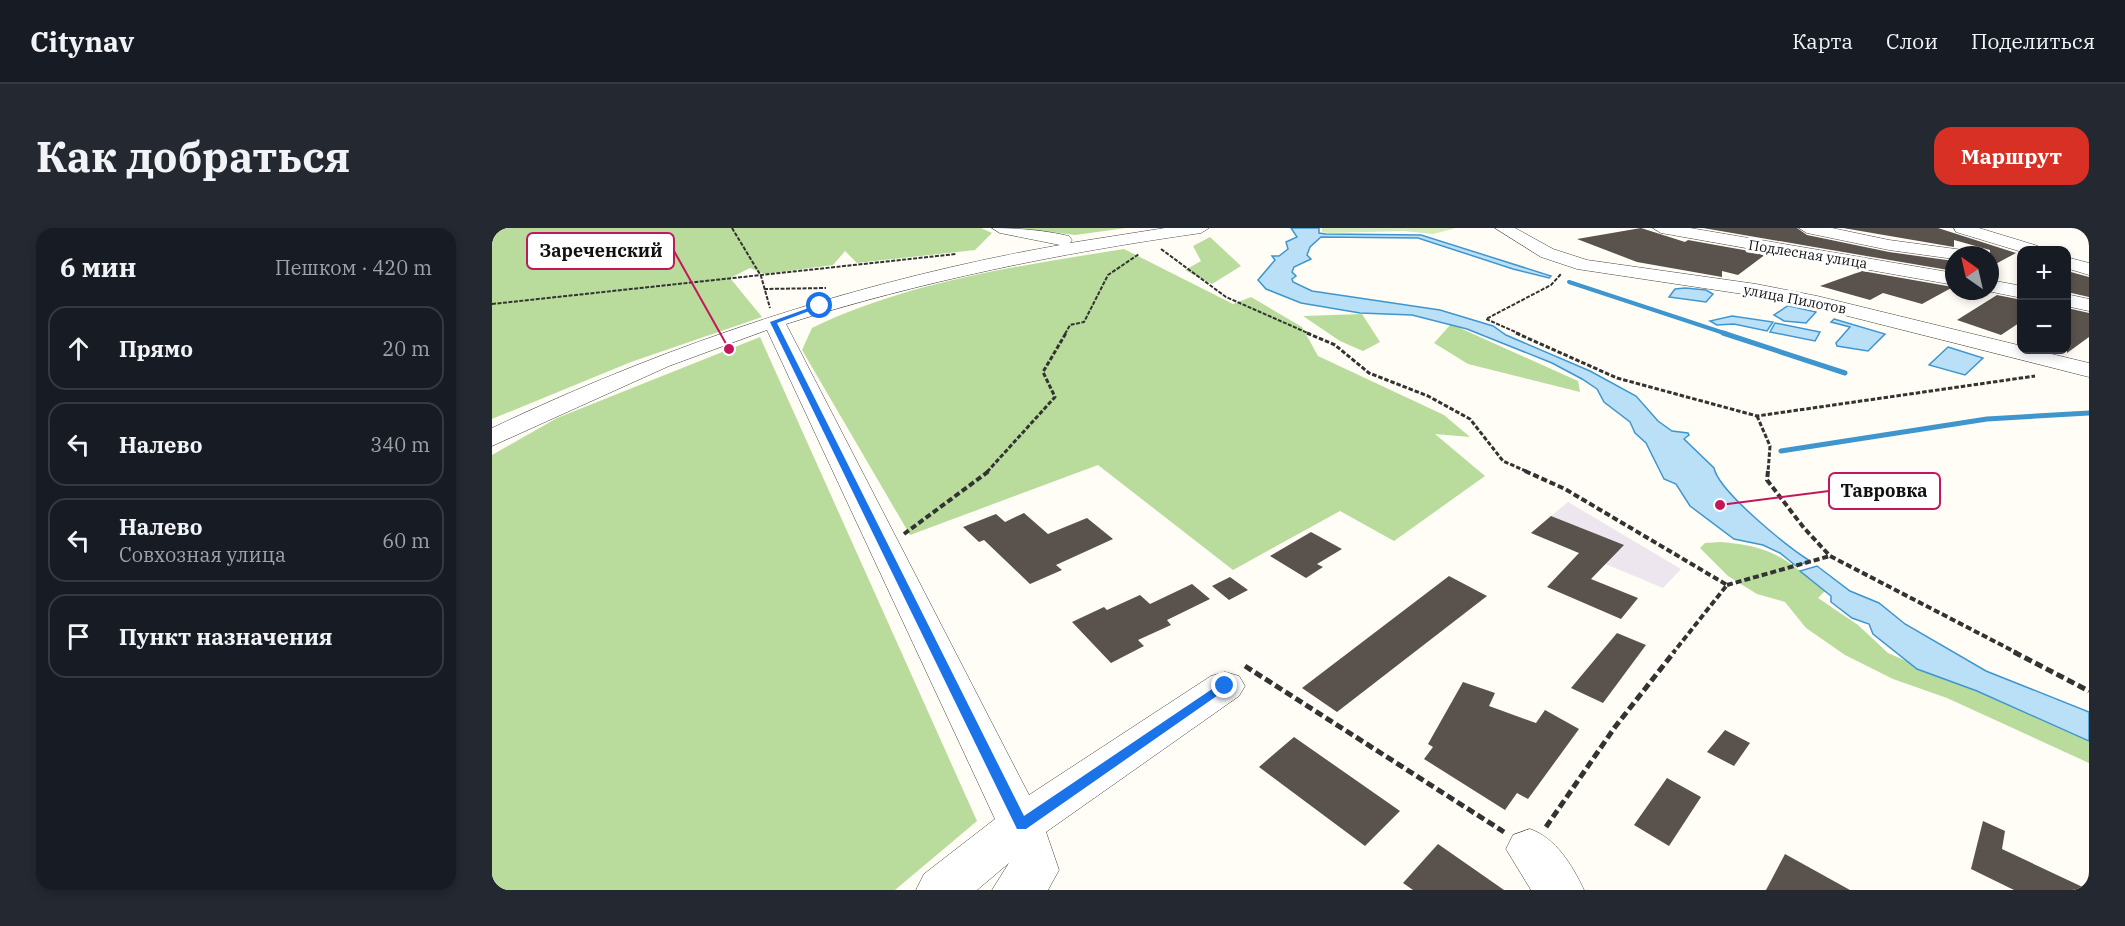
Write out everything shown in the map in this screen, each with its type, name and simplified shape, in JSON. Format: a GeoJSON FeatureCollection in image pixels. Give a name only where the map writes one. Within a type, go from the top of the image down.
{"type":"FeatureCollection","features":[{"type":"Feature","properties":{"kind":"street"},"geometry":{"type":"LineString","coordinates":[[951,271],[985,250],[996,239],[1000,228],[1058,240],[1094,242],[1129,240],[1201,228]]}},
{"type":"Feature","properties":{"kind":"street","name":"улица Пилотов"},"geometry":{"type":"LineString","coordinates":[[1503,228],[1548,253],[1572,262],[1756,290],[1845,308],[2088,370]]}},
{"type":"Feature","properties":{"kind":"street","name":"Подлесная улица"},"geometry":{"type":"LineString","coordinates":[[1661,228],[1945,277]]}},
{"type":"Feature","properties":{"kind":"street"},"geometry":{"type":"LineString","coordinates":[[1807,228],[1889,245],[1945,253]]}},
{"type":"Feature","properties":{"kind":"street"},"geometry":{"type":"LineString","coordinates":[[1962,228],[2019,246]]}},
{"type":"Feature","properties":{"kind":"street"},"geometry":{"type":"LineString","coordinates":[[492,438],[619,379],[774,322],[875,290],[951,271],[1094,242]]}},
{"type":"Feature","properties":{"kind":"street"},"geometry":{"type":"LineString","coordinates":[[2071,262],[2089,269]]}},
{"type":"Feature","properties":{"kind":"street"},"geometry":{"type":"LineString","coordinates":[[2071,275],[2089,277]]}},
{"type":"Feature","properties":{"kind":"street"},"geometry":{"type":"LineString","coordinates":[[1999,288],[2017,291]]}},
{"type":"Feature","properties":{"kind":"street"},"geometry":{"type":"LineString","coordinates":[[2071,301],[2089,305]]}},
{"type":"Feature","properties":{"kind":"street"},"geometry":{"type":"LineString","coordinates":[[774,322],[1021,825],[1035,870],[1017,890]]}},
{"type":"Feature","properties":{"kind":"street"},"geometry":{"type":"LineString","coordinates":[[941,890],[1021,825],[1225,686]]}},
{"type":"Feature","properties":{"kind":"street"},"geometry":{"type":"LineString","coordinates":[[1530,849],[1559,890]]}},
{"type":"Feature","properties":{"kind":"path"},"geometry":{"type":"LineString","coordinates":[[732,228],[761,276],[774,322]]}},
{"type":"Feature","properties":{"kind":"path"},"geometry":{"type":"LineString","coordinates":[[885,548],[984,476],[1055,397],[1043,372],[1070,325],[1084,322],[1108,275],[1141,253],[1129,240]]}},
{"type":"Feature","properties":{"kind":"path"},"geometry":{"type":"LineString","coordinates":[[1129,240],[1161,249],[1226,297],[1335,345],[1369,373],[1428,396],[1470,419],[1503,461],[1564,489],[1727,585]]}},
{"type":"Feature","properties":{"kind":"path"},"geometry":{"type":"LineString","coordinates":[[492,303],[761,276],[985,250]]}},
{"type":"Feature","properties":{"kind":"path"},"geometry":{"type":"LineString","coordinates":[[1572,262],[1551,285],[1486,319],[1617,378],[1757,416],[2006,379],[2088,370]]}},
{"type":"Feature","properties":{"kind":"path"},"geometry":{"type":"LineString","coordinates":[[1757,416],[1770,446],[1767,480],[1803,528],[1830,556],[2089,691]]}},
{"type":"Feature","properties":{"kind":"path"},"geometry":{"type":"LineString","coordinates":[[1225,686],[1244,665],[1530,849],[1615,727],[1727,585],[1830,556]]}},
{"type":"Feature","properties":{"kind":"shaded area"},"geometry":{"type":"Polygon","coordinates":[[[1568,502],[1681,569],[1663,588],[1531,533],[1568,502]]]}},
{"type":"Feature","properties":{"kind":"green space"},"geometry":{"type":"Polygon","coordinates":[[[492,228],[981,228],[992,233],[975,250],[857,263],[845,251],[833,265],[764,274],[750,268],[730,278],[762,317],[631,362],[492,419],[492,228]]]}},
{"type":"Feature","properties":{"kind":"green space"},"geometry":{"type":"Polygon","coordinates":[[[1020,228],[1126,228],[1075,235],[1020,228]]]}},
{"type":"Feature","properties":{"kind":"green space"},"geometry":{"type":"Polygon","coordinates":[[[1322,228],[1456,228],[1433,234],[1404,231],[1329,233],[1322,232],[1322,228]]]}},
{"type":"Feature","properties":{"kind":"green space"},"geometry":{"type":"Polygon","coordinates":[[[1210,237],[1241,266],[1212,284],[1185,270],[1201,261],[1193,246],[1210,237]]]}},
{"type":"Feature","properties":{"kind":"green space"},"geometry":{"type":"Polygon","coordinates":[[[1124,249],[1233,304],[1251,297],[1302,327],[1318,356],[1444,415],[1470,437],[1435,434],[1485,476],[1394,541],[1340,511],[1233,570],[1098,465],[910,535],[802,350],[812,328],[887,298],[925,287],[1004,269],[1124,249]]]}},
{"type":"Feature","properties":{"kind":"green space"},"geometry":{"type":"Polygon","coordinates":[[[1362,314],[1380,342],[1363,351],[1340,341],[1303,316],[1362,314]]]}},
{"type":"Feature","properties":{"kind":"green space"},"geometry":{"type":"Polygon","coordinates":[[[1451,324],[1578,381],[1580,392],[1468,364],[1434,343],[1451,324]]]}},
{"type":"Feature","properties":{"kind":"green space"},"geometry":{"type":"Polygon","coordinates":[[[760,337],[977,821],[895,890],[492,890],[492,455],[557,418],[760,337]]]}},
{"type":"Feature","properties":{"kind":"green space"},"geometry":{"type":"Polygon","coordinates":[[[1721,542],[1755,547],[1788,562],[1825,591],[1818,598],[1858,625],[1888,653],[2089,740],[2089,763],[1947,698],[1893,679],[1845,655],[1806,628],[1785,602],[1757,594],[1728,576],[1700,548],[1705,543],[1721,542]]]}},
{"type":"Feature","properties":{"kind":"water"},"geometry":{"type":"Polygon","coordinates":[[[1291,228],[1319,228],[1319,233],[1326,234],[1421,235],[1551,276],[1549,278],[1513,269],[1418,238],[1321,237],[1310,247],[1307,255],[1311,259],[1294,267],[1292,272],[1296,276],[1292,279],[1293,282],[1312,291],[1440,310],[1493,326],[1506,335],[1590,371],[1636,396],[1658,421],[1672,431],[1688,433],[1689,435],[1684,439],[1714,468],[1728,491],[1771,532],[1810,561],[1796,566],[1780,553],[1763,545],[1734,539],[1690,506],[1676,484],[1664,479],[1646,443],[1635,433],[1630,422],[1604,402],[1597,389],[1552,363],[1467,329],[1412,315],[1360,313],[1301,303],[1266,289],[1258,280],[1275,260],[1272,256],[1279,256],[1288,249],[1286,242],[1297,237],[1291,228]]]}},
{"type":"Feature","properties":{"kind":"water"},"geometry":{"type":"Polygon","coordinates":[[[1675,289],[1706,290],[1713,294],[1706,302],[1669,297],[1675,289]]]}},
{"type":"Feature","properties":{"kind":"water"},"geometry":{"type":"Polygon","coordinates":[[[1789,305],[1816,312],[1806,323],[1784,321],[1774,315],[1789,305]]]}},
{"type":"Feature","properties":{"kind":"water"},"geometry":{"type":"Polygon","coordinates":[[[1732,316],[1773,322],[1767,331],[1734,324],[1717,325],[1710,321],[1732,316]]]}},
{"type":"Feature","properties":{"kind":"water"},"geometry":{"type":"Polygon","coordinates":[[[1834,319],[1885,334],[1868,351],[1837,346],[1836,343],[1850,327],[1831,322],[1834,319]]]}},
{"type":"Feature","properties":{"kind":"water"},"geometry":{"type":"Polygon","coordinates":[[[1775,323],[1820,332],[1815,341],[1770,332],[1775,323]]]}},
{"type":"Feature","properties":{"kind":"water"},"geometry":{"type":"Polygon","coordinates":[[[1948,347],[1983,358],[1965,375],[1929,365],[1948,347]]]}},
{"type":"Feature","properties":{"kind":"water"},"geometry":{"type":"Polygon","coordinates":[[[1817,566],[1850,591],[1879,603],[1905,624],[1986,671],[2089,712],[2089,741],[1977,691],[1917,669],[1873,634],[1869,624],[1852,618],[1831,602],[1831,596],[1800,571],[1817,566]]]}},
{"type":"Feature","properties":{"kind":"building"},"geometry":{"type":"Polygon","coordinates":[[[1641,228],[1685,242],[1688,240],[1766,254],[1738,275],[1722,271],[1722,277],[1637,262],[1577,239],[1641,228]]]}},
{"type":"Feature","properties":{"kind":"building"},"geometry":{"type":"Polygon","coordinates":[[[1703,228],[1797,228],[1807,235],[1889,252],[1945,260],[1945,269],[1703,228]]]}},
{"type":"Feature","properties":{"kind":"building"},"geometry":{"type":"Polygon","coordinates":[[[1843,228],[1938,228],[1994,246],[1976,246],[1954,240],[1954,246],[1843,228]]]}},
{"type":"Feature","properties":{"kind":"building"},"geometry":{"type":"Polygon","coordinates":[[[1999,248],[2016,253],[1999,262],[1999,248]]]}},
{"type":"Feature","properties":{"kind":"building"},"geometry":{"type":"Polygon","coordinates":[[[1862,271],[1945,286],[1945,291],[1922,304],[1883,293],[1870,300],[1820,286],[1862,271]]]}},
{"type":"Feature","properties":{"kind":"building"},"geometry":{"type":"Polygon","coordinates":[[[2071,272],[2089,277],[2089,297],[2071,293],[2071,272]]]}},
{"type":"Feature","properties":{"kind":"building"},"geometry":{"type":"Polygon","coordinates":[[[1999,295],[2017,299],[2017,324],[2001,335],[1957,320],[1989,300],[1999,300],[1999,295]]]}},
{"type":"Feature","properties":{"kind":"building"},"geometry":{"type":"Polygon","coordinates":[[[2071,309],[2089,313],[2089,337],[2071,350],[2071,309]]]}},
{"type":"Feature","properties":{"kind":"building"},"geometry":{"type":"Polygon","coordinates":[[[1024,513],[1048,534],[1087,518],[1113,539],[1056,565],[1062,570],[1030,584],[984,540],[979,542],[963,527],[996,514],[1005,522],[1024,513]]]}},
{"type":"Feature","properties":{"kind":"building"},"geometry":{"type":"Polygon","coordinates":[[[1551,516],[1624,545],[1591,579],[1638,598],[1621,619],[1547,587],[1579,553],[1531,533],[1551,516]]]}},
{"type":"Feature","properties":{"kind":"building"},"geometry":{"type":"Polygon","coordinates":[[[1311,532],[1342,549],[1317,564],[1323,567],[1306,578],[1270,556],[1311,532]]]}},
{"type":"Feature","properties":{"kind":"building"},"geometry":{"type":"Polygon","coordinates":[[[1449,576],[1487,596],[1337,712],[1302,688],[1449,576]]]}},
{"type":"Feature","properties":{"kind":"building"},"geometry":{"type":"Polygon","coordinates":[[[1230,577],[1248,590],[1229,600],[1212,586],[1230,577]]]}},
{"type":"Feature","properties":{"kind":"building"},"geometry":{"type":"Polygon","coordinates":[[[1192,584],[1210,599],[1167,620],[1171,625],[1138,640],[1144,646],[1111,663],[1072,622],[1104,607],[1107,610],[1140,595],[1150,604],[1192,584]]]}},
{"type":"Feature","properties":{"kind":"building"},"geometry":{"type":"Polygon","coordinates":[[[1617,633],[1646,645],[1603,703],[1571,688],[1617,633]]]}},
{"type":"Feature","properties":{"kind":"building"},"geometry":{"type":"Polygon","coordinates":[[[1463,682],[1495,693],[1489,706],[1536,723],[1545,710],[1579,729],[1528,799],[1517,793],[1505,810],[1424,759],[1433,747],[1428,744],[1463,682]]]}},
{"type":"Feature","properties":{"kind":"building"},"geometry":{"type":"Polygon","coordinates":[[[1725,730],[1750,743],[1734,766],[1707,752],[1725,730]]]}},
{"type":"Feature","properties":{"kind":"building"},"geometry":{"type":"Polygon","coordinates":[[[1294,737],[1400,811],[1365,846],[1259,767],[1294,737]]]}},
{"type":"Feature","properties":{"kind":"building"},"geometry":{"type":"Polygon","coordinates":[[[1667,778],[1701,797],[1669,846],[1634,825],[1667,778]]]}},
{"type":"Feature","properties":{"kind":"building"},"geometry":{"type":"Polygon","coordinates":[[[1983,821],[2005,831],[2002,849],[2089,890],[2014,890],[1971,869],[1983,821]]]}},
{"type":"Feature","properties":{"kind":"building"},"geometry":{"type":"Polygon","coordinates":[[[1438,844],[1504,890],[1413,890],[1403,883],[1438,844]]]}},
{"type":"Feature","properties":{"kind":"building"},"geometry":{"type":"Polygon","coordinates":[[[1785,854],[1850,890],[1766,890],[1785,854]]]}},
{"type":"Feature","properties":{"kind":"waterway"},"geometry":{"type":"LineString","coordinates":[[1569,282],[1727,334]]}},
{"type":"Feature","properties":{"kind":"waterway"},"geometry":{"type":"LineString","coordinates":[[1723,333],[1845,373]]}},
{"type":"Feature","properties":{"kind":"waterway"},"geometry":{"type":"LineString","coordinates":[[1781,451],[1987,419],[2089,413]]}},
{"type":"Feature","properties":{"kind":"place","name":"Зареченский"},"geometry":{"type":"Point","coordinates":[729,349]}},
{"type":"Feature","properties":{"kind":"place","name":"Тавровка"},"geometry":{"type":"Point","coordinates":[1720,505]}},
{"type":"Feature","properties":{"kind":"route"},"geometry":{"type":"LineString","coordinates":[[820,306],[774,322],[1021,825],[1225,686]]}}]}
